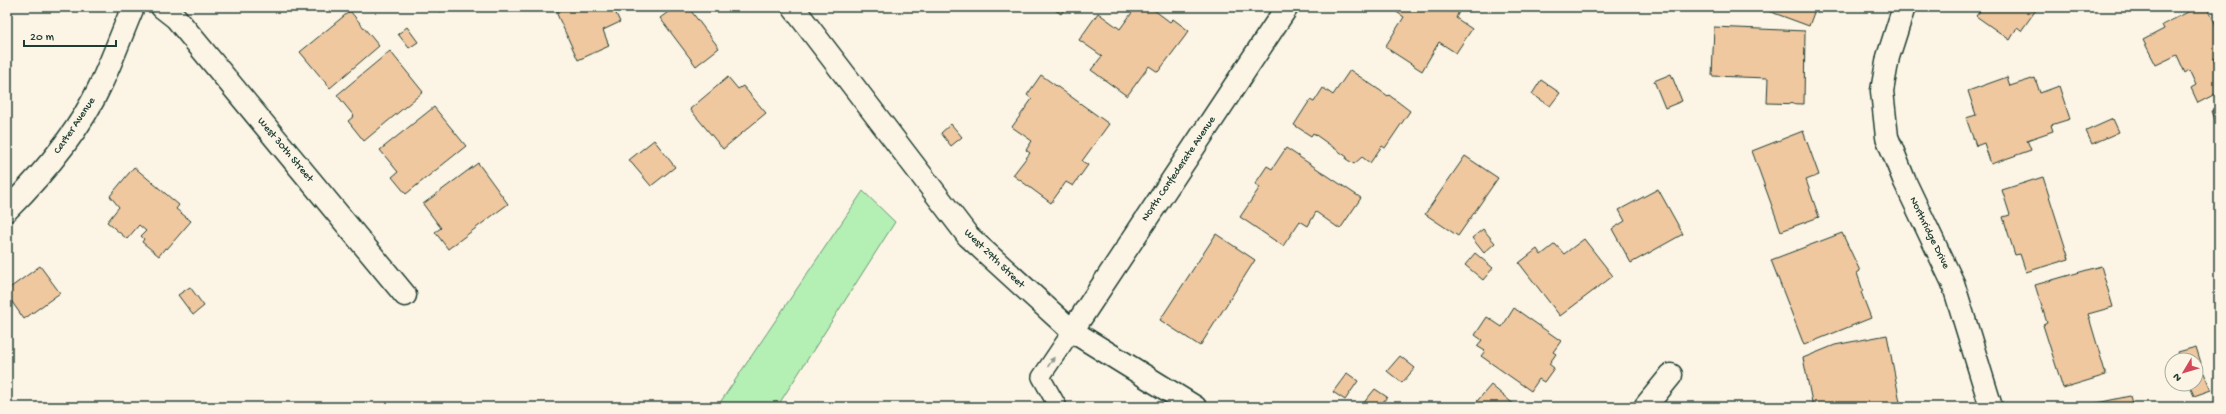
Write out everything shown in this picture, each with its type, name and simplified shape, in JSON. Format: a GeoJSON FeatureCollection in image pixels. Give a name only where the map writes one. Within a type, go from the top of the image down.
{"type":"FeatureCollection","features":[{"type":"Feature","properties":{"kind":"street","name":"Carter Avenue"},"geometry":{"type":"LineString","coordinates":[[7,210],[38,179],[86,112],[100,87],[133,7]]}},
{"type":"Feature","properties":{"kind":"street","name":"West 30th Street"},"geometry":{"type":"LineString","coordinates":[[162,7],[176,18],[405,295]]}},
{"type":"Feature","properties":{"kind":"street","name":"West 29th Street"},"geometry":{"type":"LineString","coordinates":[[793,7],[968,236],[1072,331],[1195,407]]}},
{"type":"Feature","properties":{"kind":"street","name":"North Confederate Avenue"},"geometry":{"type":"LineString","coordinates":[[1072,331],[1287,7]]}},
{"type":"Feature","properties":{"kind":"street","name":"Northridge Drive"},"geometry":{"type":"LineString","coordinates":[[1904,7],[1888,57],[1882,91],[1887,137],[1905,182],[1953,283],[1991,407]]}},
{"type":"Feature","properties":{"kind":"street"},"geometry":{"type":"LineString","coordinates":[[1645,407],[1671,375]]}},
{"type":"Feature","properties":{"kind":"lane"},"geometry":{"type":"LineString","coordinates":[[1058,407],[1041,377],[1072,331]]}},
{"type":"Feature","properties":{"kind":"green space"},"geometry":{"type":"Polygon","coordinates":[[[863,191],[895,222],[777,407],[717,407],[863,191]]]}},
{"type":"Feature","properties":{"kind":"building"},"geometry":{"type":"Polygon","coordinates":[[[436,7],[447,7],[440,12],[436,7]]]}},
{"type":"Feature","properties":{"kind":"building"},"geometry":{"type":"Polygon","coordinates":[[[568,7],[613,7],[620,22],[603,30],[609,46],[578,60],[556,12],[568,7]]]}},
{"type":"Feature","properties":{"kind":"building"},"geometry":{"type":"Polygon","coordinates":[[[675,7],[688,7],[719,48],[696,66],[660,18],[675,7]]]}},
{"type":"Feature","properties":{"kind":"building"},"geometry":{"type":"Polygon","coordinates":[[[1051,7],[1066,7],[1061,14],[1051,7]]]}},
{"type":"Feature","properties":{"kind":"building"},"geometry":{"type":"Polygon","coordinates":[[[1136,7],[1150,7],[1170,22],[1173,19],[1189,31],[1158,72],[1149,66],[1127,96],[1091,70],[1102,56],[1079,40],[1098,13],[1120,29],[1136,7]]]}},
{"type":"Feature","properties":{"kind":"building"},"geometry":{"type":"Polygon","coordinates":[[[1389,7],[1461,7],[1456,18],[1472,29],[1456,53],[1439,42],[1422,71],[1385,47],[1404,17],[1389,7]]]}},
{"type":"Feature","properties":{"kind":"building"},"geometry":{"type":"Polygon","coordinates":[[[1764,7],[1816,7],[1809,26],[1763,9],[1764,7]]]}},
{"type":"Feature","properties":{"kind":"building"},"geometry":{"type":"Polygon","coordinates":[[[1983,7],[2038,7],[2021,31],[2017,28],[2010,40],[1976,16],[1983,7]]]}},
{"type":"Feature","properties":{"kind":"building"},"geometry":{"type":"Polygon","coordinates":[[[2198,7],[2207,7],[2219,31],[2219,57],[2213,59],[2219,70],[2219,92],[2198,103],[2191,88],[2196,85],[2189,70],[2185,73],[2177,55],[2156,65],[2143,40],[2164,29],[2162,25],[2198,7]]]}},
{"type":"Feature","properties":{"kind":"building"},"geometry":{"type":"Polygon","coordinates":[[[350,11],[379,46],[330,88],[300,52],[350,11]]]}},
{"type":"Feature","properties":{"kind":"building"},"geometry":{"type":"Polygon","coordinates":[[[407,27],[418,42],[409,48],[398,34],[407,27]]]}},
{"type":"Feature","properties":{"kind":"building"},"geometry":{"type":"Polygon","coordinates":[[[1714,27],[1805,31],[1804,104],[1767,103],[1768,78],[1712,76],[1714,27]]]}},
{"type":"Feature","properties":{"kind":"building"},"geometry":{"type":"Polygon","coordinates":[[[390,51],[423,92],[364,141],[348,121],[354,116],[337,95],[390,51]]]}},
{"type":"Feature","properties":{"kind":"building"},"geometry":{"type":"Polygon","coordinates":[[[1350,70],[1388,96],[1389,95],[1410,111],[1385,148],[1382,146],[1370,163],[1362,157],[1354,164],[1346,159],[1347,157],[1313,133],[1311,136],[1294,125],[1310,100],[1314,102],[1323,88],[1333,95],[1350,70]]]}},
{"type":"Feature","properties":{"kind":"building"},"geometry":{"type":"Polygon","coordinates":[[[1671,74],[1682,101],[1665,108],[1654,81],[1671,74]]]}},
{"type":"Feature","properties":{"kind":"building"},"geometry":{"type":"Polygon","coordinates":[[[1041,75],[1109,124],[1082,161],[1088,165],[1073,186],[1066,182],[1051,203],[1013,175],[1030,153],[1026,150],[1032,141],[1012,127],[1032,99],[1027,95],[1041,75]]]}},
{"type":"Feature","properties":{"kind":"building"},"geometry":{"type":"Polygon","coordinates":[[[728,77],[738,89],[743,86],[766,113],[723,149],[690,109],[728,77]]]}},
{"type":"Feature","properties":{"kind":"building"},"geometry":{"type":"Polygon","coordinates":[[[2007,77],[2010,86],[2035,78],[2040,93],[2059,86],[2070,119],[2051,125],[2053,131],[2027,140],[2031,150],[1991,164],[1984,143],[1976,146],[1966,118],[1976,115],[1968,91],[2007,77]]]}},
{"type":"Feature","properties":{"kind":"building"},"geometry":{"type":"Polygon","coordinates":[[[1541,80],[1560,93],[1550,106],[1532,94],[1541,80]]]}},
{"type":"Feature","properties":{"kind":"building"},"geometry":{"type":"Polygon","coordinates":[[[434,107],[466,146],[406,194],[392,177],[398,172],[380,150],[434,107]]]}},
{"type":"Feature","properties":{"kind":"building"},"geometry":{"type":"Polygon","coordinates":[[[2219,109],[2219,131],[2212,111],[2219,109]]]}},
{"type":"Feature","properties":{"kind":"building"},"geometry":{"type":"Polygon","coordinates":[[[2113,119],[2119,132],[2092,144],[2086,131],[2113,119]]]}},
{"type":"Feature","properties":{"kind":"building"},"geometry":{"type":"Polygon","coordinates":[[[951,124],[962,137],[951,146],[941,133],[951,124]]]}},
{"type":"Feature","properties":{"kind":"building"},"geometry":{"type":"Polygon","coordinates":[[[1803,131],[1819,175],[1806,180],[1819,217],[1781,231],[1752,151],[1803,131]]]}},
{"type":"Feature","properties":{"kind":"building"},"geometry":{"type":"Polygon","coordinates":[[[654,140],[675,167],[651,186],[629,160],[654,140]]]}},
{"type":"Feature","properties":{"kind":"building"},"geometry":{"type":"Polygon","coordinates":[[[1286,148],[1361,198],[1340,229],[1316,212],[1308,226],[1300,221],[1283,246],[1240,217],[1260,187],[1255,184],[1267,166],[1272,169],[1286,148]]]}},
{"type":"Feature","properties":{"kind":"building"},"geometry":{"type":"Polygon","coordinates":[[[1465,156],[1498,178],[1458,236],[1425,214],[1465,156]]]}},
{"type":"Feature","properties":{"kind":"building"},"geometry":{"type":"Polygon","coordinates":[[[478,163],[508,204],[448,249],[435,232],[441,228],[423,204],[478,163]]]}},
{"type":"Feature","properties":{"kind":"building"},"geometry":{"type":"Polygon","coordinates":[[[134,167],[179,205],[176,209],[191,221],[159,256],[142,242],[144,239],[141,236],[146,231],[139,225],[127,239],[107,222],[119,207],[110,196],[134,167]]]}},
{"type":"Feature","properties":{"kind":"building"},"geometry":{"type":"Polygon","coordinates":[[[2043,177],[2069,259],[2026,272],[2020,254],[2015,255],[2003,217],[2010,215],[2002,190],[2043,177]]]}},
{"type":"Feature","properties":{"kind":"building"},"geometry":{"type":"Polygon","coordinates":[[[1658,189],[1683,234],[1631,263],[1612,229],[1625,221],[1619,210],[1658,189]]]}},
{"type":"Feature","properties":{"kind":"building"},"geometry":{"type":"Polygon","coordinates":[[[1483,229],[1495,243],[1484,253],[1472,238],[1483,229]]]}},
{"type":"Feature","properties":{"kind":"building"},"geometry":{"type":"Polygon","coordinates":[[[1842,233],[1860,271],[1857,273],[1863,291],[1861,292],[1871,318],[1804,345],[1771,260],[1842,233]]]}},
{"type":"Feature","properties":{"kind":"building"},"geometry":{"type":"Polygon","coordinates":[[[1216,234],[1255,260],[1200,346],[1160,320],[1216,234]]]}},
{"type":"Feature","properties":{"kind":"building"},"geometry":{"type":"Polygon","coordinates":[[[1584,239],[1613,276],[1560,316],[1519,263],[1537,249],[1541,255],[1555,244],[1564,254],[1584,239]]]}},
{"type":"Feature","properties":{"kind":"building"},"geometry":{"type":"Polygon","coordinates":[[[1475,253],[1493,268],[1483,280],[1465,265],[1475,253]]]}},
{"type":"Feature","properties":{"kind":"building"},"geometry":{"type":"Polygon","coordinates":[[[40,266],[60,293],[24,319],[7,295],[7,290],[40,266]]]}},
{"type":"Feature","properties":{"kind":"building"},"geometry":{"type":"Polygon","coordinates":[[[2101,266],[2113,307],[2088,314],[2106,375],[2063,388],[2043,325],[2047,323],[2035,285],[2101,266]]]}},
{"type":"Feature","properties":{"kind":"building"},"geometry":{"type":"Polygon","coordinates":[[[190,287],[204,306],[193,315],[178,295],[190,287]]]}},
{"type":"Feature","properties":{"kind":"building"},"geometry":{"type":"Polygon","coordinates":[[[1514,308],[1561,341],[1553,352],[1556,354],[1549,364],[1554,368],[1544,382],[1539,379],[1531,391],[1481,356],[1485,351],[1477,346],[1482,340],[1475,335],[1487,317],[1502,327],[1514,308]]]}},
{"type":"Feature","properties":{"kind":"building"},"geometry":{"type":"Polygon","coordinates":[[[1887,335],[1901,407],[1813,407],[1803,358],[1835,345],[1887,335]]]}},
{"type":"Feature","properties":{"kind":"building"},"geometry":{"type":"Polygon","coordinates":[[[2196,347],[2198,352],[2178,352],[2196,347]]]}},
{"type":"Feature","properties":{"kind":"building"},"geometry":{"type":"Polygon","coordinates":[[[1400,356],[1415,368],[1402,383],[1387,371],[1400,356]]]}},
{"type":"Feature","properties":{"kind":"building"},"geometry":{"type":"Polygon","coordinates":[[[1347,373],[1358,381],[1345,400],[1333,392],[1347,373]]]}},
{"type":"Feature","properties":{"kind":"building"},"geometry":{"type":"Polygon","coordinates":[[[2204,373],[2211,390],[2194,396],[2192,392],[2204,392],[2204,373]]]}},
{"type":"Feature","properties":{"kind":"building"},"geometry":{"type":"Polygon","coordinates":[[[1491,385],[1517,407],[1472,407],[1491,385]]]}},
{"type":"Feature","properties":{"kind":"building"},"geometry":{"type":"Polygon","coordinates":[[[1375,389],[1387,397],[1379,407],[1364,407],[1362,405],[1375,389]]]}},
{"type":"Feature","properties":{"kind":"building"},"geometry":{"type":"Polygon","coordinates":[[[2130,396],[2133,407],[2078,407],[2130,396]]]}}]}
